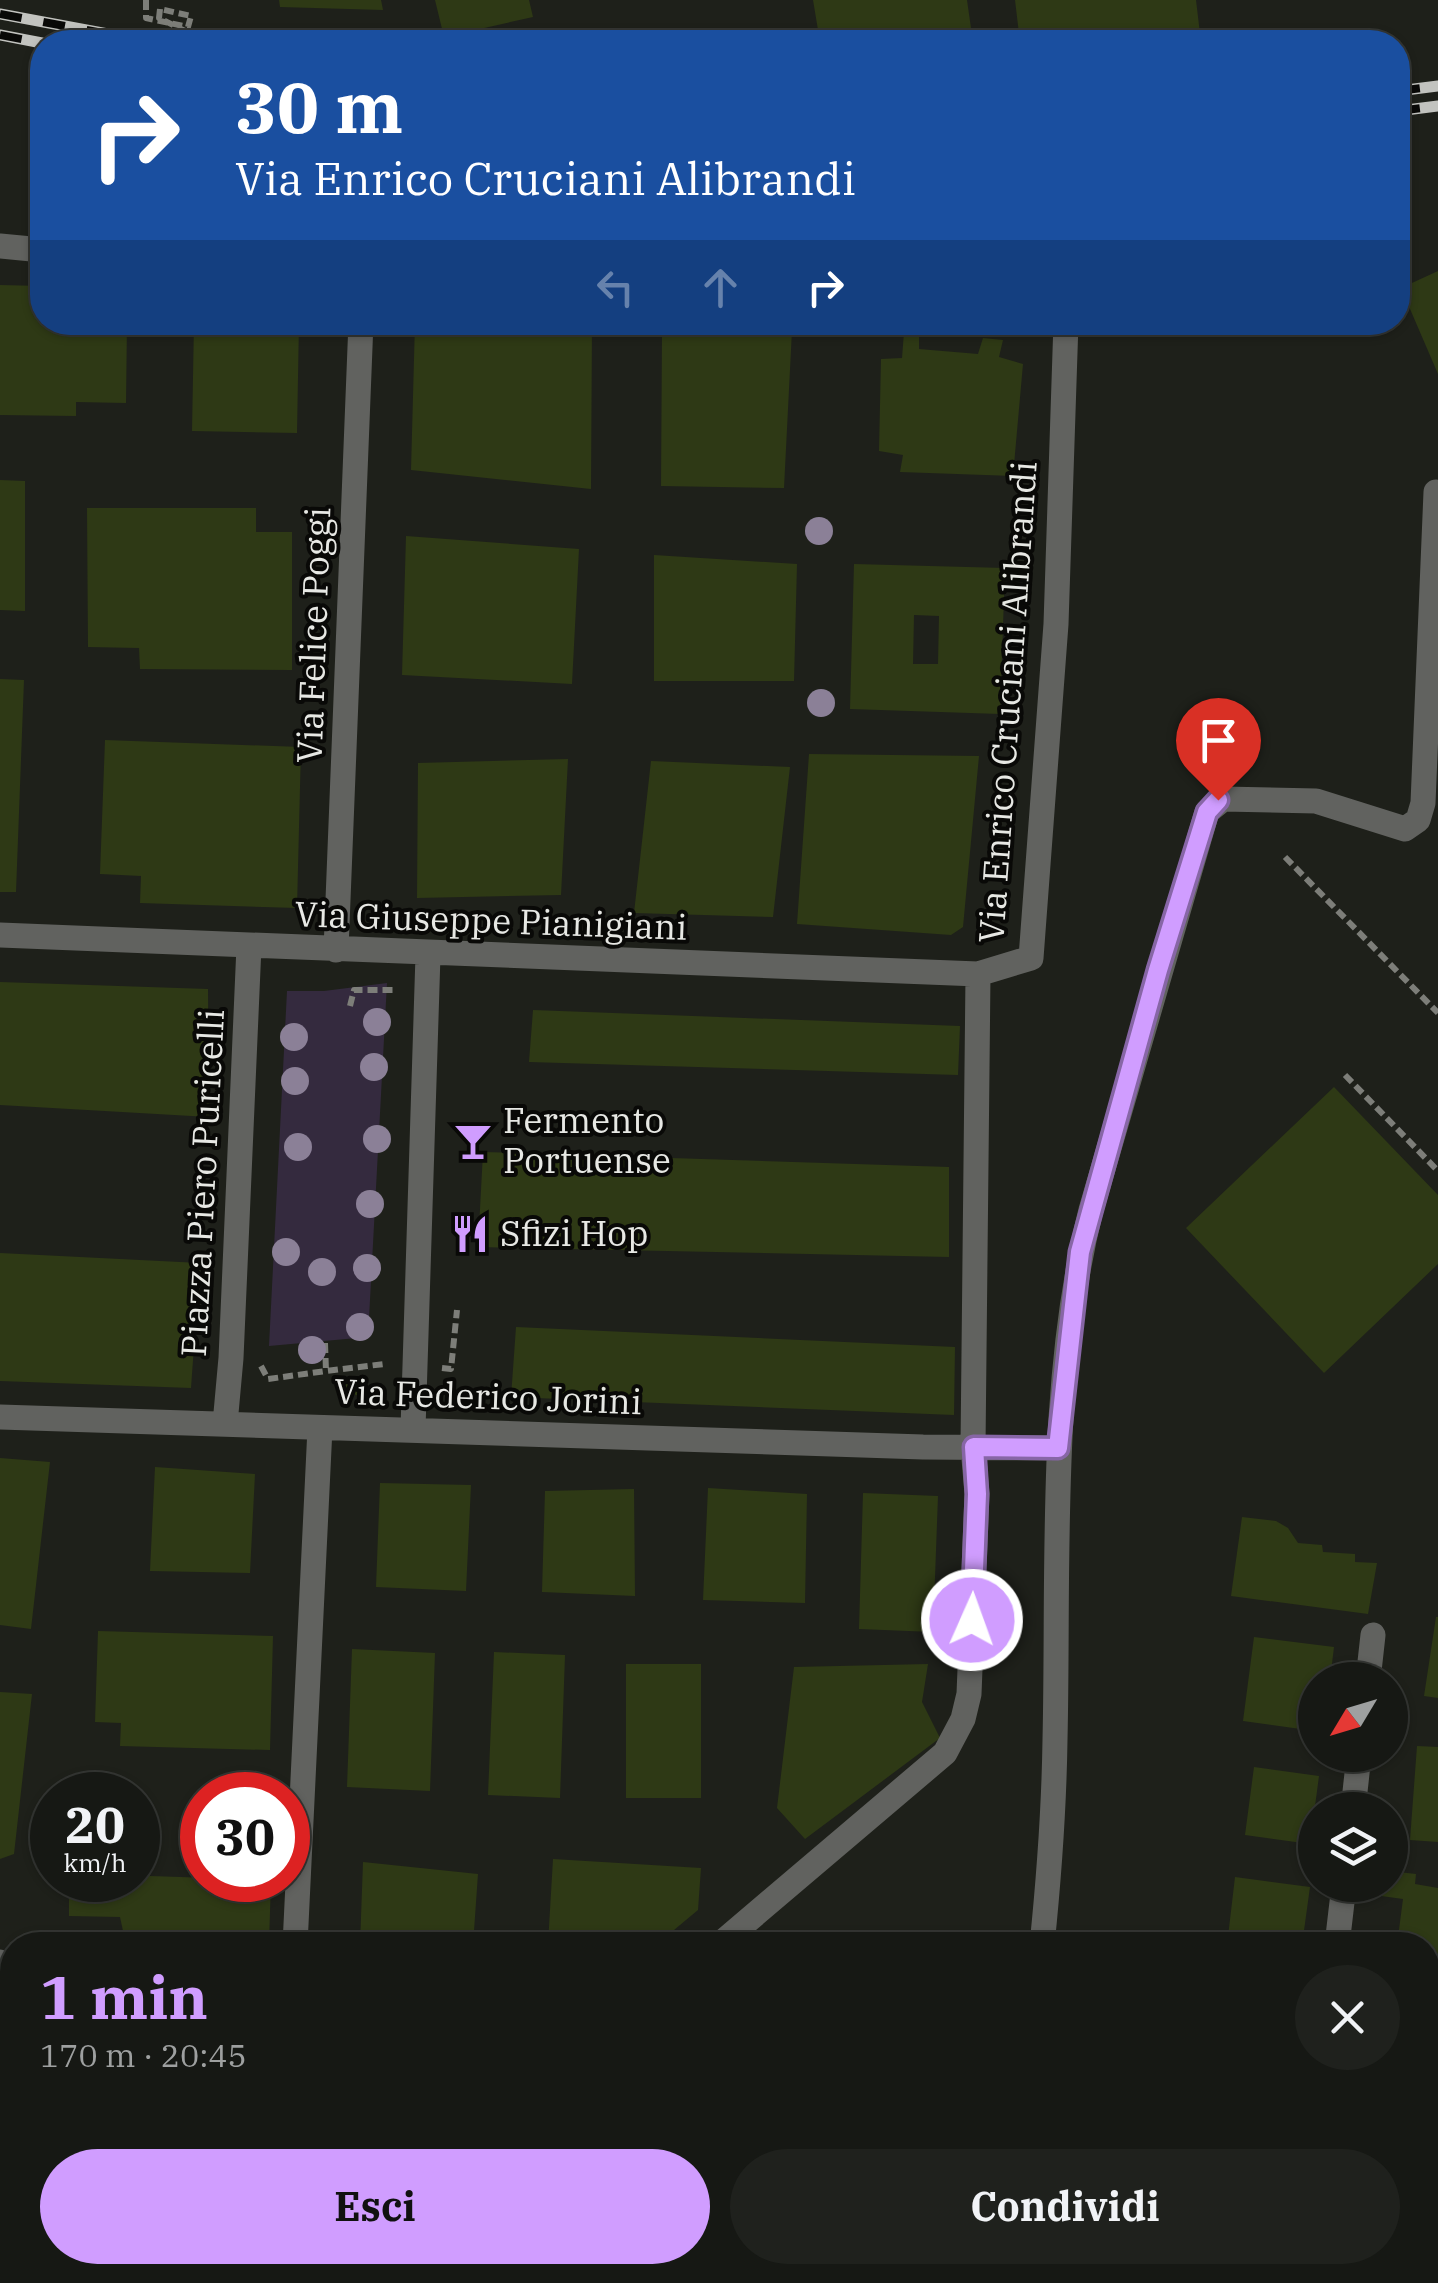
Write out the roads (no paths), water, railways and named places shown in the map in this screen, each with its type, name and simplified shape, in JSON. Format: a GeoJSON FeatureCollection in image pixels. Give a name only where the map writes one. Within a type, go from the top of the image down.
{"type":"FeatureCollection","features":[{"type":"Feature","properties":{"kind":"street"},"geometry":{"type":"LineString","coordinates":[[0,246],[30,249]]}},
{"type":"Feature","properties":{"kind":"street","name":"Via Felice Poggi"},"geometry":{"type":"LineString","coordinates":[[336,950],[360,335]]}},
{"type":"Feature","properties":{"kind":"street","name":"Via Enrico Cruciani Alibrandi"},"geometry":{"type":"LineString","coordinates":[[734,1932],[945,1753],[956,1736],[969,1694],[976,1509],[978,974],[1031,958],[1056,624],[1066,335]]}},
{"type":"Feature","properties":{"kind":"street"},"geometry":{"type":"LineString","coordinates":[[1043,1932],[1055,1744],[1058,1448],[1080,1252],[1158,970],[1207,812],[1223,800],[1316,802],[1405,829],[1418,820],[1423,803],[1436,492]]}},
{"type":"Feature","properties":{"kind":"street","name":"Via Giuseppe Pianigiani"},"geometry":{"type":"LineString","coordinates":[[0,935],[978,974]]}},
{"type":"Feature","properties":{"kind":"street","name":"Piazza Piero Puricelli"},"geometry":{"type":"LineString","coordinates":[[225,1424],[249,946]]}},
{"type":"Feature","properties":{"kind":"street"},"geometry":{"type":"LineString","coordinates":[[413,1428],[428,954]]}},
{"type":"Feature","properties":{"kind":"street","name":"Via Federico Jorini"},"geometry":{"type":"LineString","coordinates":[[0,1417],[974,1447]]}},
{"type":"Feature","properties":{"kind":"street"},"geometry":{"type":"LineString","coordinates":[[296,1932],[320,1428]]}},
{"type":"Feature","properties":{"kind":"street"},"geometry":{"type":"LineString","coordinates":[[974,1447],[1058,1448]]}},
{"type":"Feature","properties":{"kind":"street"},"geometry":{"type":"LineString","coordinates":[[1370,1662],[1373,1635]]}},
{"type":"Feature","properties":{"kind":"street"},"geometry":{"type":"LineString","coordinates":[[1339,1932],[1342,1902]]}},
{"type":"Feature","properties":{"kind":"railway"},"geometry":{"type":"LineString","coordinates":[[0,14],[86,30]]}},
{"type":"Feature","properties":{"kind":"railway"},"geometry":{"type":"LineString","coordinates":[[0,35],[30,41]]}},
{"type":"Feature","properties":{"kind":"railway"},"geometry":{"type":"LineString","coordinates":[[1410,90],[1438,86]]}},
{"type":"Feature","properties":{"kind":"railway"},"geometry":{"type":"LineString","coordinates":[[1410,110],[1438,106]]}},
{"type":"Feature","properties":{"kind":"place","name":"Fermento Portuense"},"geometry":{"type":"Point","coordinates":[473,1141]}},
{"type":"Feature","properties":{"kind":"place","name":"Sfizi Hop"},"geometry":{"type":"Point","coordinates":[470,1234]}}]}
